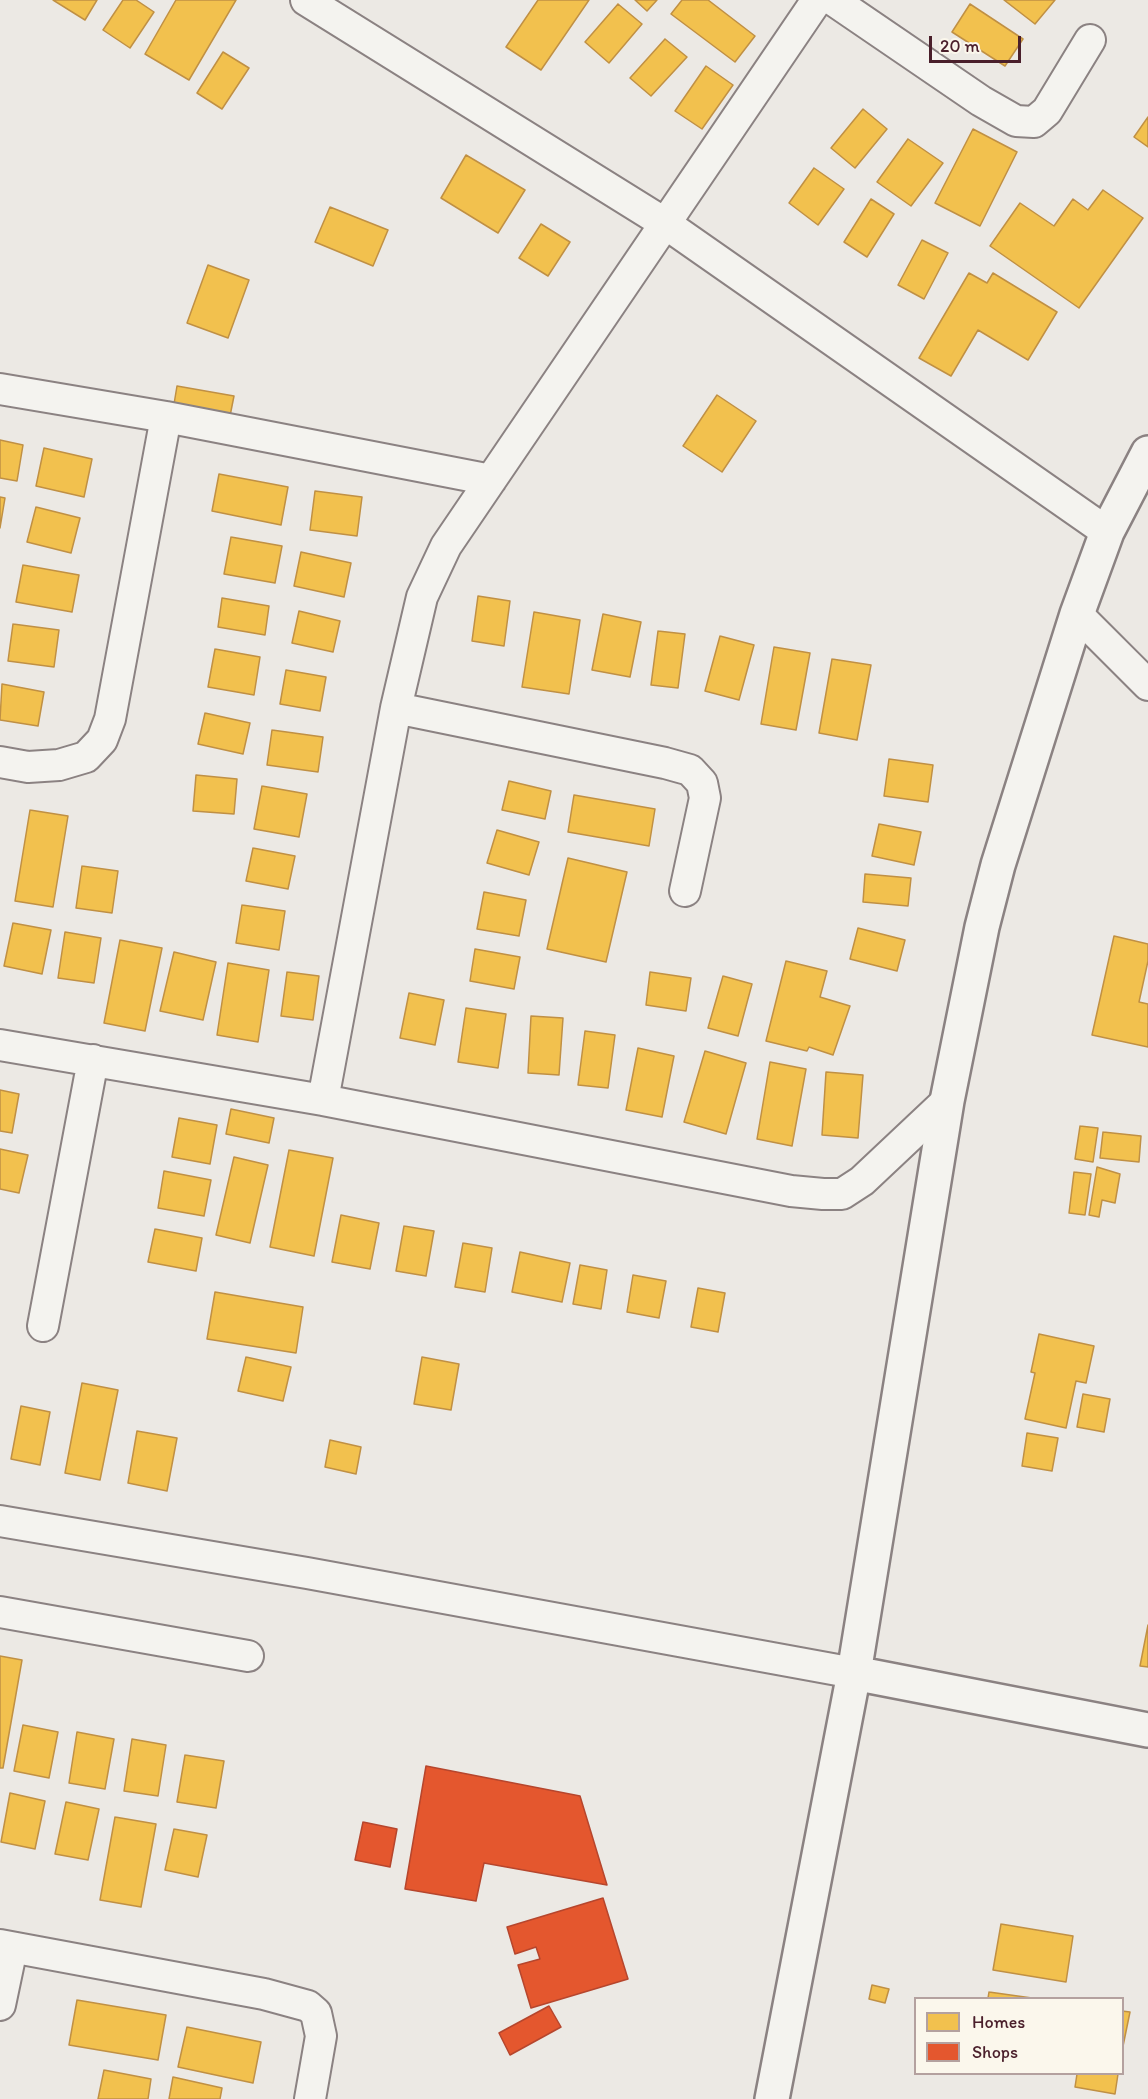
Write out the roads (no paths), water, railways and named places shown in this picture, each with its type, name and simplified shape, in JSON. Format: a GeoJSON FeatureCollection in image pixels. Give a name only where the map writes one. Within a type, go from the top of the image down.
{"type":"FeatureCollection","features":[{"type":"Feature","properties":{"kind":"street"},"geometry":{"type":"LineString","coordinates":[[323,1100],[396,708],[422,597],[446,546],[817,0]]}},
{"type":"Feature","properties":{"kind":"street"},"geometry":{"type":"LineString","coordinates":[[833,0],[981,101],[1016,121],[1034,122],[1047,111],[1090,40]]}},
{"type":"Feature","properties":{"kind":"street"},"geometry":{"type":"LineString","coordinates":[[318,3],[666,224],[1107,532]]}},
{"type":"Feature","properties":{"kind":"street"},"geometry":{"type":"LineString","coordinates":[[0,389],[166,417],[491,480]]}},
{"type":"Feature","properties":{"kind":"street"},"geometry":{"type":"LineString","coordinates":[[0,762],[28,767],[59,765],[86,757],[102,740],[110,720],[166,417]]}},
{"type":"Feature","properties":{"kind":"street"},"geometry":{"type":"LineString","coordinates":[[772,2099],[854,1673],[947,1101],[982,927],[1077,614],[1107,532],[1148,453]]}},
{"type":"Feature","properties":{"kind":"street"},"geometry":{"type":"LineString","coordinates":[[1077,614],[1148,685]]}},
{"type":"Feature","properties":{"kind":"street"},"geometry":{"type":"LineString","coordinates":[[396,708],[665,763],[690,771],[702,783],[705,798],[685,891]]}},
{"type":"Feature","properties":{"kind":"street"},"geometry":{"type":"LineString","coordinates":[[0,1046],[323,1100],[792,1191],[823,1194],[842,1194],[862,1181],[947,1101]]}},
{"type":"Feature","properties":{"kind":"street"},"geometry":{"type":"LineString","coordinates":[[43,1326],[93,1060]]}},
{"type":"Feature","properties":{"kind":"street"},"geometry":{"type":"LineString","coordinates":[[0,1521],[307,1573],[854,1673],[1148,1730]]}},
{"type":"Feature","properties":{"kind":"street"},"geometry":{"type":"LineString","coordinates":[[0,1612],[248,1656]]}},
{"type":"Feature","properties":{"kind":"street"},"geometry":{"type":"LineString","coordinates":[[0,2006],[6,1947],[264,1994],[308,2006],[316,2013],[321,2036],[310,2099]]}}]}
